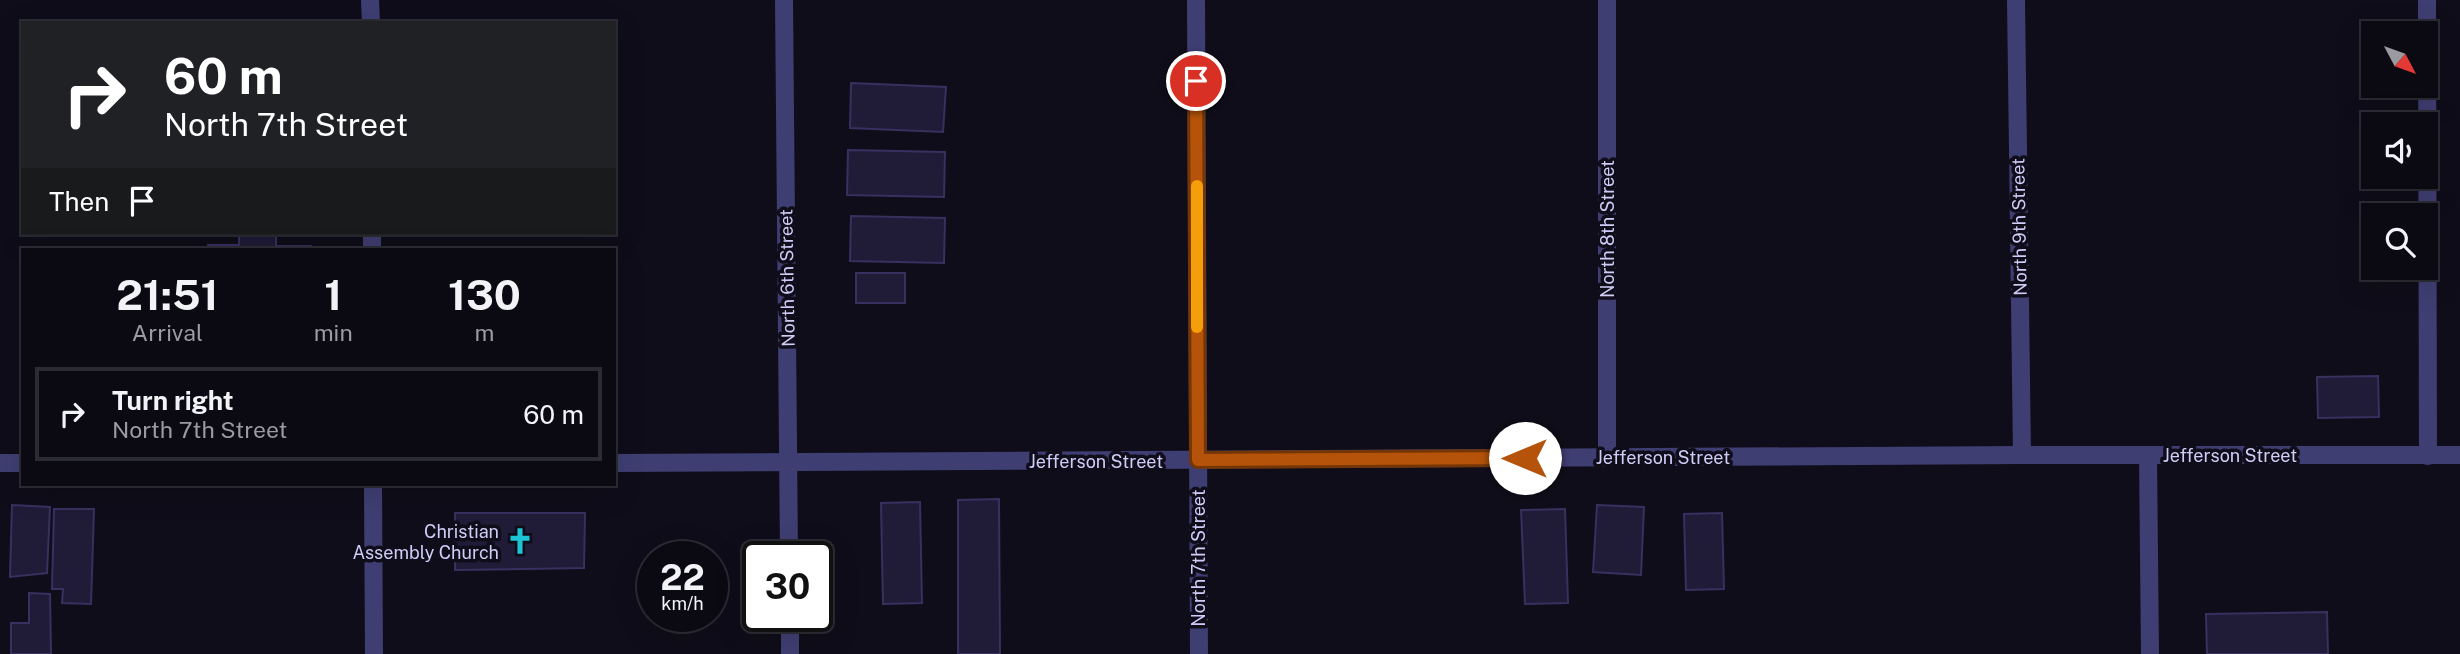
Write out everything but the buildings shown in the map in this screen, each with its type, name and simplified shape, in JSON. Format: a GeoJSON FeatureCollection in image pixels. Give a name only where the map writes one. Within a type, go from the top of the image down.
{"type":"FeatureCollection","features":[{"type":"Feature","properties":{"kind":"street"},"geometry":{"type":"LineString","coordinates":[[370,0],[371,21]]}},
{"type":"Feature","properties":{"kind":"street","name":"North 6th Street"},"geometry":{"type":"LineString","coordinates":[[784,0],[789,541]]}},
{"type":"Feature","properties":{"kind":"street","name":"North 7th Street"},"geometry":{"type":"LineString","coordinates":[[1196,0],[1199,654]]}},
{"type":"Feature","properties":{"kind":"street","name":"North 8th Street"},"geometry":{"type":"LineString","coordinates":[[1606,457],[1607,0]]}},
{"type":"Feature","properties":{"kind":"street","name":"North 9th Street"},"geometry":{"type":"LineString","coordinates":[[2016,0],[2022,455]]}},
{"type":"Feature","properties":{"kind":"street"},"geometry":{"type":"LineString","coordinates":[[2427,0],[2428,456]]}},
{"type":"Feature","properties":{"kind":"street","name":"Jefferson Street"},"geometry":{"type":"LineString","coordinates":[[616,463],[2022,455],[2460,456]]}},
{"type":"Feature","properties":{"kind":"street"},"geometry":{"type":"LineString","coordinates":[[2148,455],[2150,654]]}},
{"type":"Feature","properties":{"kind":"street"},"geometry":{"type":"LineString","coordinates":[[0,463],[21,463]]}},
{"type":"Feature","properties":{"kind":"street"},"geometry":{"type":"LineString","coordinates":[[373,486],[374,654]]}},
{"type":"Feature","properties":{"kind":"street"},"geometry":{"type":"LineString","coordinates":[[790,632],[790,654]]}},
{"type":"Feature","properties":{"kind":"slow traffic"},"geometry":{"type":"LineString","coordinates":[[1197,186],[1197,327]]}},
{"type":"Feature","properties":{"kind":"place","name":"Christian Assembly Church"},"geometry":{"type":"Point","coordinates":[520,541]}},
{"type":"Feature","properties":{"kind":"route"},"geometry":{"type":"LineString","coordinates":[[1196,81],[1198,460],[1525,458]]}}]}
